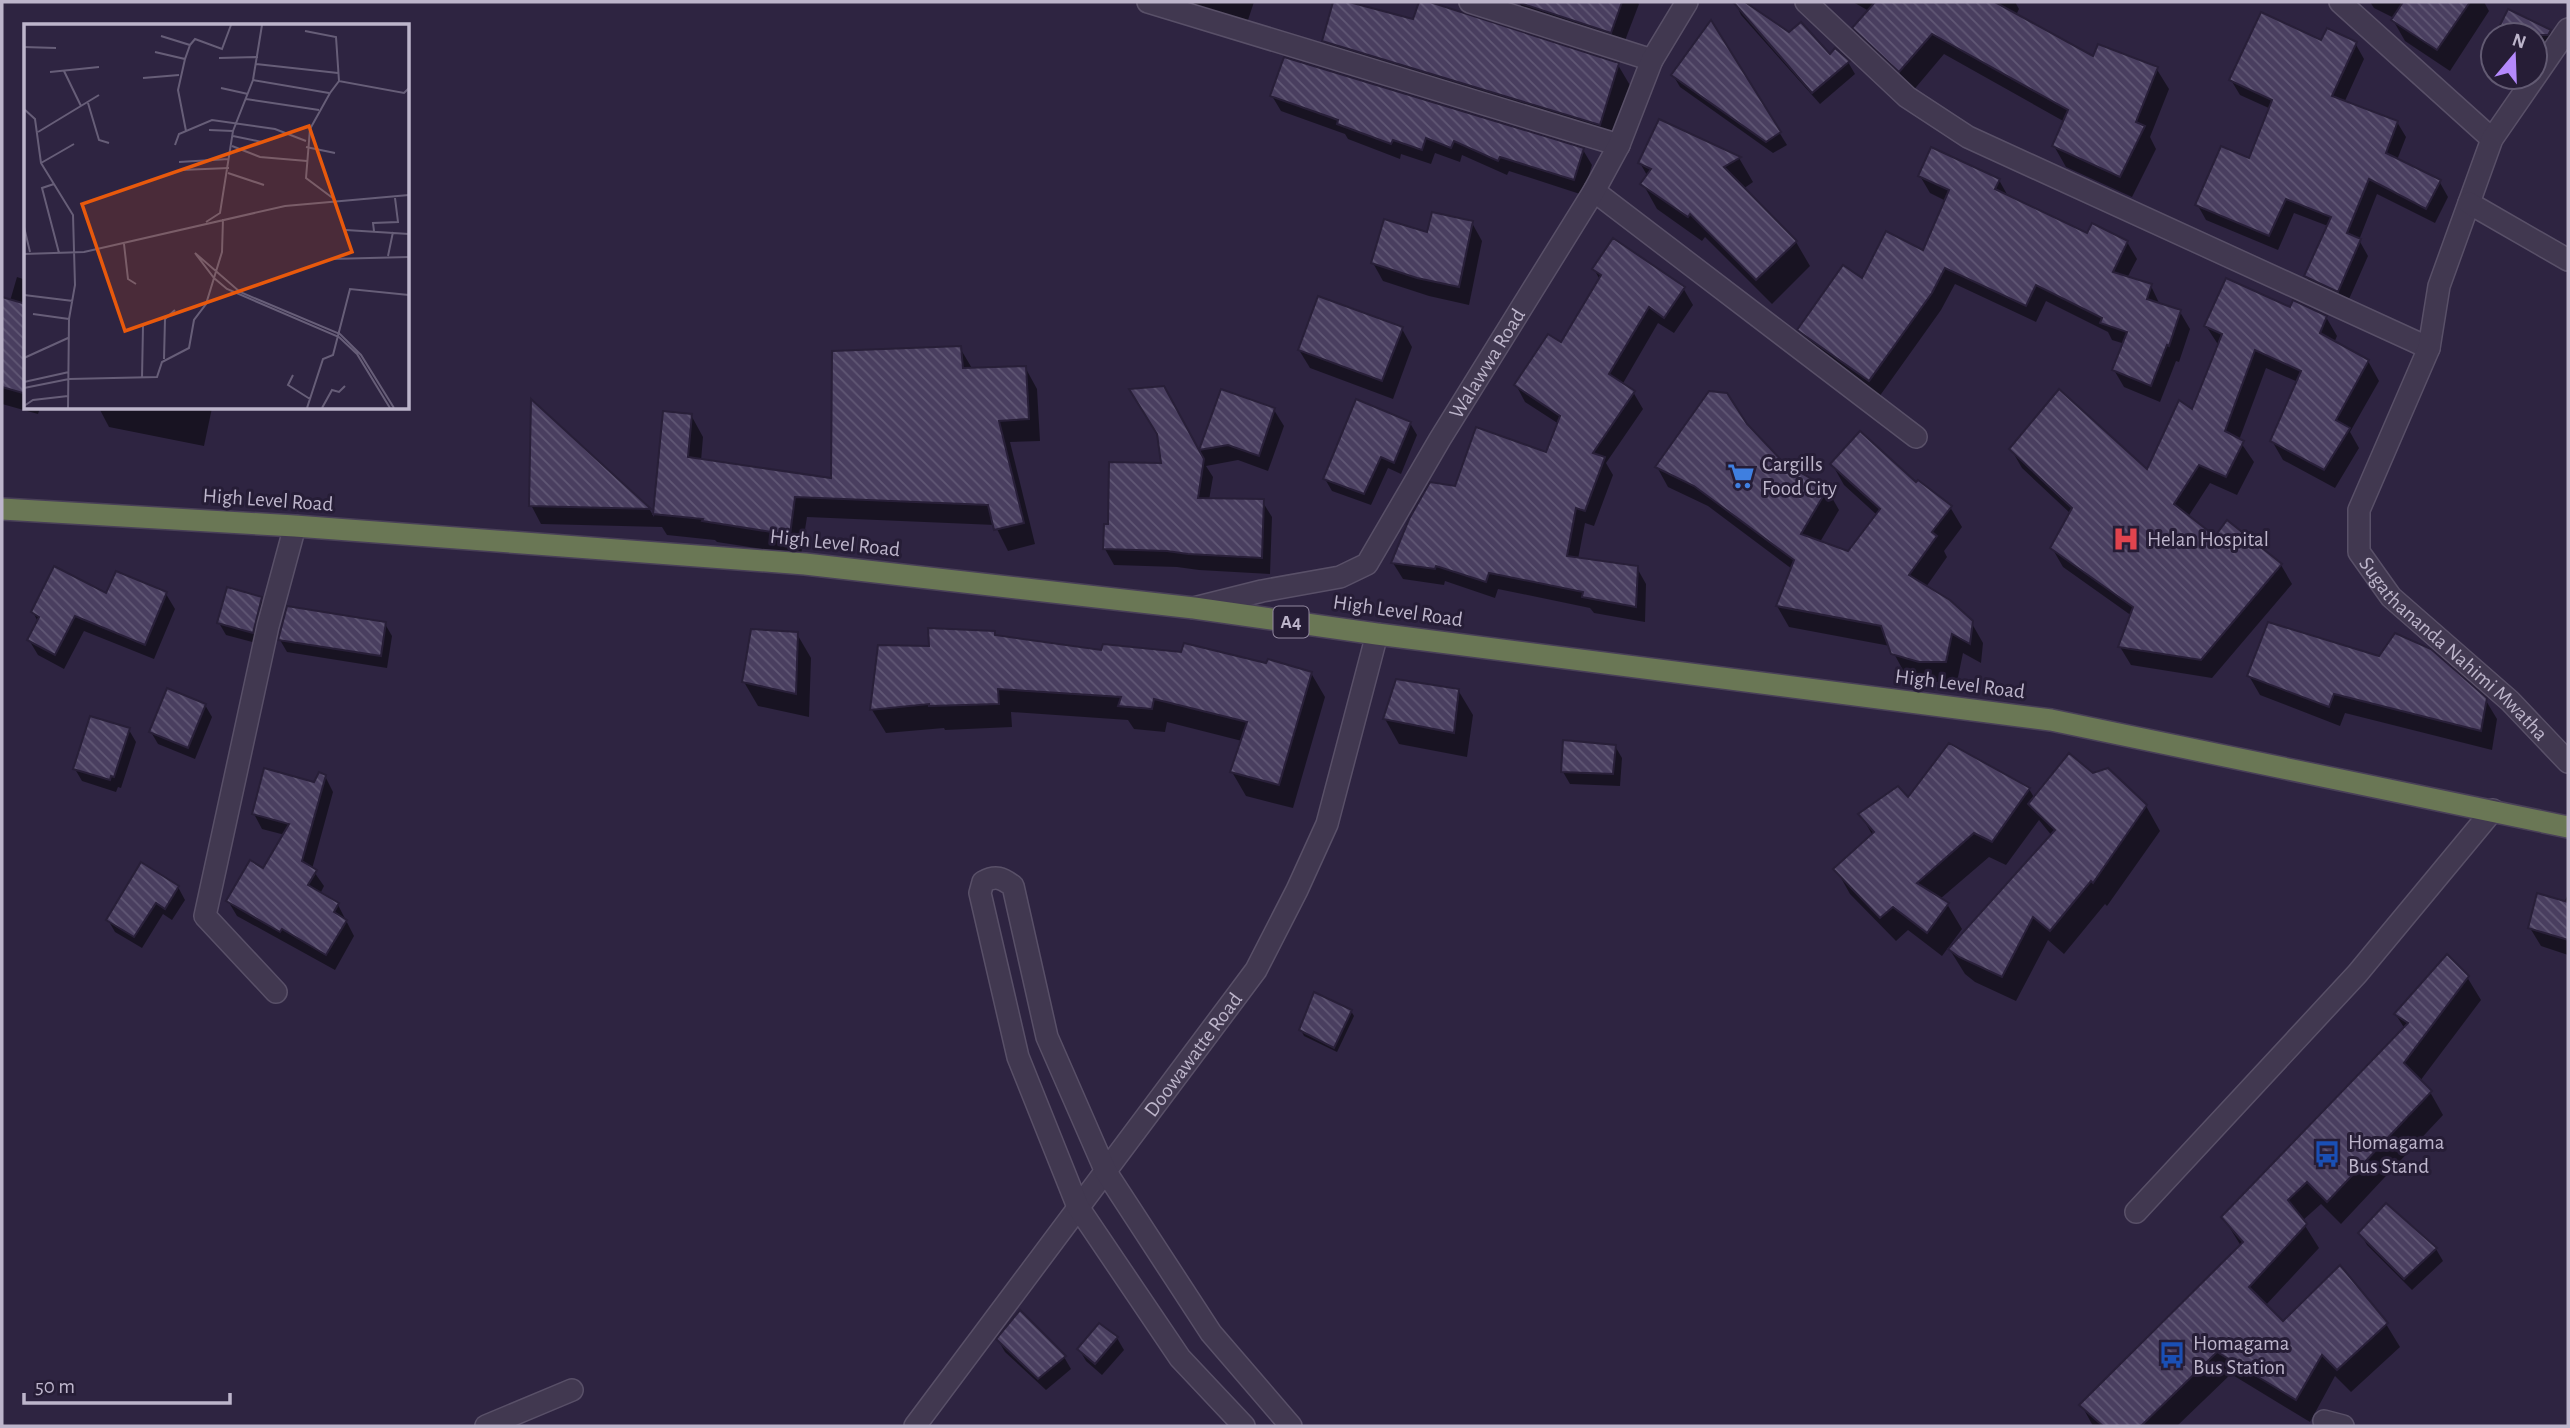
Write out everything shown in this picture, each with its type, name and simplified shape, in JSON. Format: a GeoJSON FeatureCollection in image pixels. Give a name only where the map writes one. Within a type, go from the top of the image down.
{"type":"FeatureCollection","features":[{"type":"Feature","properties":{"kind":"highway","name":"High Level Road"},"geometry":{"type":"LineString","coordinates":[[2,509],[295,526],[805,564],[1194,608],[2051,720],[2568,827]]}},
{"type":"Feature","properties":{"kind":"street"},"geometry":{"type":"LineString","coordinates":[[1148,2],[1619,145]]}},
{"type":"Feature","properties":{"kind":"street"},"geometry":{"type":"LineString","coordinates":[[1471,2],[1652,60]]}},
{"type":"Feature","properties":{"kind":"street","name":"Walawwa Road"},"geometry":{"type":"LineString","coordinates":[[1194,608],[1262,591],[1340,577],[1367,564],[1440,439],[1594,191],[1619,145],[1652,60],[1687,2]]}},
{"type":"Feature","properties":{"kind":"street"},"geometry":{"type":"LineString","coordinates":[[1806,2],[1907,96],[1968,137],[2429,348]]}},
{"type":"Feature","properties":{"kind":"street"},"geometry":{"type":"LineString","coordinates":[[2340,2],[2492,139]]}},
{"type":"Feature","properties":{"kind":"street","name":"Sugathananda Nahimi Mwatha"},"geometry":{"type":"LineString","coordinates":[[2568,30],[2492,139],[2439,286],[2429,348],[2359,510],[2358,552],[2391,597],[2510,701],[2568,762]]}},
{"type":"Feature","properties":{"kind":"street"},"geometry":{"type":"LineString","coordinates":[[1594,191],[1916,437]]}},
{"type":"Feature","properties":{"kind":"street"},"geometry":{"type":"LineString","coordinates":[[2469,203],[2568,260]]}},
{"type":"Feature","properties":{"kind":"street"},"geometry":{"type":"LineString","coordinates":[[276,992],[205,916],[268,626],[295,526]]}},
{"type":"Feature","properties":{"kind":"street","name":"Doowawatte Road"},"geometry":{"type":"LineString","coordinates":[[915,1426],[1256,970],[1327,824],[1377,634]]}},
{"type":"Feature","properties":{"kind":"street"},"geometry":{"type":"LineString","coordinates":[[2136,1212],[2357,974],[2493,810]]}},
{"type":"Feature","properties":{"kind":"street"},"geometry":{"type":"LineString","coordinates":[[1244,1426],[1180,1358],[1078,1207],[1018,1057],[979,893],[983,882],[992,877],[1002,878],[1013,886],[1048,1037],[1106,1172],[1211,1333],[1291,1426]]}},
{"type":"Feature","properties":{"kind":"street"},"geometry":{"type":"LineString","coordinates":[[486,1426],[572,1390]]}},
{"type":"Feature","properties":{"kind":"building"},"geometry":{"type":"Polygon","coordinates":[[[1333,2],[1349,2],[1413,19],[1419,2],[1430,2],[1619,63],[1600,125],[1322,41],[1333,2]]]}},
{"type":"Feature","properties":{"kind":"building"},"geometry":{"type":"Polygon","coordinates":[[[1517,2],[1622,2],[1611,33],[1517,2]]]}},
{"type":"Feature","properties":{"kind":"building"},"geometry":{"type":"Polygon","coordinates":[[[1733,2],[1745,2],[1789,32],[1801,22],[1830,54],[1835,48],[1850,61],[1812,93],[1733,2]]]}},
{"type":"Feature","properties":{"kind":"building"},"geometry":{"type":"Polygon","coordinates":[[[1875,2],[1995,2],[2093,56],[2098,44],[2158,67],[2136,122],[2145,126],[2120,177],[2052,146],[2068,110],[1932,34],[1899,72],[1852,28],[1875,2]]]}},
{"type":"Feature","properties":{"kind":"building"},"geometry":{"type":"Polygon","coordinates":[[[2403,2],[2470,2],[2437,50],[2391,20],[2403,2]]]}},
{"type":"Feature","properties":{"kind":"building"},"geometry":{"type":"Polygon","coordinates":[[[2508,9],[2533,21],[2502,21],[2508,9]]]}},
{"type":"Feature","properties":{"kind":"building"},"geometry":{"type":"Polygon","coordinates":[[[2261,12],[2321,40],[2327,28],[2357,42],[2332,96],[2398,121],[2386,153],[2441,180],[2426,209],[2369,179],[2347,233],[2361,239],[2338,292],[2304,276],[2331,217],[2286,199],[2269,236],[2195,205],[2221,146],[2249,158],[2272,100],[2229,80],[2261,12]]]}},
{"type":"Feature","properties":{"kind":"building"},"geometry":{"type":"Polygon","coordinates":[[[1711,20],[1781,132],[1766,142],[1671,75],[1711,20]]]}},
{"type":"Feature","properties":{"kind":"building"},"geometry":{"type":"Polygon","coordinates":[[[1284,57],[1584,148],[1574,180],[1500,157],[1498,161],[1454,141],[1451,148],[1426,138],[1422,150],[1393,140],[1391,144],[1337,124],[1338,120],[1270,96],[1284,57]]]}},
{"type":"Feature","properties":{"kind":"building"},"geometry":{"type":"Polygon","coordinates":[[[1659,119],[1741,157],[1724,167],[1797,241],[1756,280],[1690,214],[1688,217],[1640,184],[1651,169],[1638,163],[1659,119]]]}},
{"type":"Feature","properties":{"kind":"building"},"geometry":{"type":"Polygon","coordinates":[[[1931,147],[2000,179],[1995,189],[2087,233],[2092,223],[2128,241],[2113,272],[2152,284],[2147,299],[2181,310],[2151,386],[2112,370],[2127,332],[2100,323],[2102,318],[2036,285],[2026,306],[1945,268],[1932,293],[1869,381],[1797,330],[1843,265],[1862,278],[1886,231],[1923,250],[1949,190],[1918,176],[1931,147]]]}},
{"type":"Feature","properties":{"kind":"building"},"geometry":{"type":"Polygon","coordinates":[[[1432,212],[1473,221],[1459,287],[1417,278],[1371,263],[1384,219],[1427,232],[1432,212]]]}},
{"type":"Feature","properties":{"kind":"building"},"geometry":{"type":"Polygon","coordinates":[[[1613,238],[1685,287],[1664,318],[1649,307],[1609,374],[1635,391],[1593,453],[1605,457],[1585,511],[1576,508],[1567,556],[1638,566],[1636,607],[1582,597],[1583,592],[1489,573],[1486,582],[1436,566],[1435,569],[1391,563],[1409,519],[1430,482],[1455,486],[1476,427],[1546,452],[1560,416],[1514,385],[1548,334],[1561,342],[1601,275],[1592,269],[1613,238]]]}},
{"type":"Feature","properties":{"kind":"building"},"geometry":{"type":"Polygon","coordinates":[[[2226,278],[2290,307],[2293,300],[2327,316],[2320,333],[2369,360],[2336,420],[2350,428],[2324,470],[2270,441],[2301,371],[2255,350],[2225,431],[2244,441],[2226,477],[2199,465],[2174,504],[2215,536],[2227,520],[2282,564],[2201,660],[2118,647],[2133,607],[2050,548],[2072,508],[2009,449],[2059,389],[2147,469],[2179,400],[2192,409],[2222,334],[2204,326],[2226,278]]]}},
{"type":"Feature","properties":{"kind":"building"},"geometry":{"type":"Polygon","coordinates":[[[1318,296],[1403,327],[1382,381],[1298,350],[1318,296]]]}},
{"type":"Feature","properties":{"kind":"building"},"geometry":{"type":"Polygon","coordinates":[[[2,297],[24,303],[24,393],[2,387],[2,297]]]}},
{"type":"Feature","properties":{"kind":"building"},"geometry":{"type":"Polygon","coordinates":[[[961,346],[963,368],[1026,366],[1029,419],[999,421],[1024,523],[994,530],[988,505],[795,497],[790,535],[702,521],[703,519],[653,514],[663,411],[692,414],[688,457],[831,478],[832,351],[961,346]]]}},
{"type":"Feature","properties":{"kind":"building"},"geometry":{"type":"Polygon","coordinates":[[[1164,386],[1204,459],[1198,498],[1264,499],[1262,558],[1103,549],[1104,524],[1108,524],[1109,462],[1161,463],[1157,434],[1129,389],[1164,386]]]}},
{"type":"Feature","properties":{"kind":"building"},"geometry":{"type":"Polygon","coordinates":[[[1221,389],[1275,408],[1259,456],[1228,445],[1199,450],[1221,389]]]}},
{"type":"Feature","properties":{"kind":"building"},"geometry":{"type":"Polygon","coordinates":[[[1709,391],[1727,393],[1747,424],[1785,464],[1828,488],[1801,534],[1848,551],[1880,509],[1830,464],[1860,431],[1916,482],[1918,480],[1952,506],[1932,532],[1937,536],[1909,575],[1950,600],[1973,621],[1970,644],[1952,634],[1946,662],[1919,662],[1891,654],[1881,626],[1776,606],[1794,560],[1694,486],[1655,467],[1709,391]]]}},
{"type":"Feature","properties":{"kind":"building"},"geometry":{"type":"Polygon","coordinates":[[[531,399],[651,509],[529,506],[531,399]]]}},
{"type":"Feature","properties":{"kind":"building"},"geometry":{"type":"Polygon","coordinates":[[[1356,399],[1411,422],[1394,463],[1381,457],[1364,494],[1323,479],[1356,399]]]}},
{"type":"Feature","properties":{"kind":"building"},"geometry":{"type":"Polygon","coordinates":[[[54,566],[106,593],[116,571],[167,592],[145,645],[75,616],[55,655],[27,640],[39,617],[31,612],[54,566]]]}},
{"type":"Feature","properties":{"kind":"building"},"geometry":{"type":"Polygon","coordinates":[[[227,587],[262,597],[253,633],[217,623],[227,587]]]}},
{"type":"Feature","properties":{"kind":"building"},"geometry":{"type":"Polygon","coordinates":[[[287,606],[386,622],[381,656],[278,640],[287,606]]]}},
{"type":"Feature","properties":{"kind":"building"},"geometry":{"type":"Polygon","coordinates":[[[2268,622],[2379,656],[2395,633],[2431,649],[2487,698],[2481,731],[2334,694],[2329,707],[2247,676],[2268,622]]]}},
{"type":"Feature","properties":{"kind":"building"},"geometry":{"type":"Polygon","coordinates":[[[928,628],[995,631],[995,635],[1101,650],[1103,644],[1181,652],[1184,643],[1266,663],[1268,659],[1312,672],[1279,785],[1230,772],[1247,722],[1154,699],[1152,709],[1118,706],[1121,697],[998,689],[999,704],[929,704],[870,710],[878,645],[929,646],[928,628]]]}},
{"type":"Feature","properties":{"kind":"building"},"geometry":{"type":"Polygon","coordinates":[[[751,629],[798,632],[796,694],[742,682],[751,629]]]}},
{"type":"Feature","properties":{"kind":"building"},"geometry":{"type":"Polygon","coordinates":[[[1396,679],[1459,689],[1454,733],[1383,719],[1396,679]]]}},
{"type":"Feature","properties":{"kind":"building"},"geometry":{"type":"Polygon","coordinates":[[[167,688],[206,704],[188,748],[149,732],[167,688]]]}},
{"type":"Feature","properties":{"kind":"building"},"geometry":{"type":"Polygon","coordinates":[[[90,716],[130,728],[114,777],[111,776],[110,780],[73,769],[90,716]]]}},
{"type":"Feature","properties":{"kind":"building"},"geometry":{"type":"Polygon","coordinates":[[[1563,740],[1616,745],[1613,774],[1561,772],[1563,740]]]}},
{"type":"Feature","properties":{"kind":"building"},"geometry":{"type":"Polygon","coordinates":[[[1949,743],[2030,788],[1992,842],[1974,833],[1917,883],[1949,903],[1927,933],[1893,907],[1880,918],[1833,869],[1874,832],[1858,814],[1898,786],[1908,797],[1949,743]]]}},
{"type":"Feature","properties":{"kind":"building"},"geometry":{"type":"Polygon","coordinates":[[[2069,753],[2093,773],[2108,768],[2147,805],[2093,883],[2091,881],[2050,931],[2033,917],[2002,977],[1948,949],[2055,830],[2028,804],[2069,753]]]}},
{"type":"Feature","properties":{"kind":"building"},"geometry":{"type":"Polygon","coordinates":[[[264,768],[314,782],[319,772],[326,775],[302,861],[317,870],[308,885],[339,903],[334,912],[347,920],[326,955],[226,901],[250,860],[263,868],[289,824],[252,814],[264,768]]]}},
{"type":"Feature","properties":{"kind":"building"},"geometry":{"type":"Polygon","coordinates":[[[141,862],[179,886],[165,909],[156,903],[134,937],[106,920],[141,862]]]}},
{"type":"Feature","properties":{"kind":"building"},"geometry":{"type":"Polygon","coordinates":[[[2537,893],[2568,902],[2568,940],[2528,928],[2537,893]]]}},
{"type":"Feature","properties":{"kind":"building"},"geometry":{"type":"Polygon","coordinates":[[[2447,954],[2469,976],[2404,1063],[2432,1091],[2327,1202],[2307,1182],[2288,1200],[2307,1224],[2249,1287],[2283,1321],[2340,1265],[2388,1323],[2337,1370],[2322,1355],[2296,1400],[2217,1352],[2141,1426],[2103,1426],[2079,1405],[2243,1242],[2221,1217],[2408,1023],[2394,1014],[2447,954]]]}},
{"type":"Feature","properties":{"kind":"building"},"geometry":{"type":"Polygon","coordinates":[[[1314,992],[1352,1010],[1334,1048],[1299,1030],[1314,992]]]}},
{"type":"Feature","properties":{"kind":"building"},"geometry":{"type":"Polygon","coordinates":[[[2386,1203],[2437,1248],[2404,1279],[2358,1233],[2386,1203]]]}},
{"type":"Feature","properties":{"kind":"building"},"geometry":{"type":"Polygon","coordinates":[[[1020,1310],[1066,1356],[1038,1379],[996,1339],[1020,1310]]]}},
{"type":"Feature","properties":{"kind":"building"},"geometry":{"type":"Polygon","coordinates":[[[1099,1323],[1118,1337],[1095,1364],[1077,1349],[1099,1323]]]}},
{"type":"Feature","properties":{"kind":"place","name":"Cargills Food City"},"geometry":{"type":"Point","coordinates":[1741,476]}},
{"type":"Feature","properties":{"kind":"place","name":"Helan Hospital"},"geometry":{"type":"Point","coordinates":[2126,539]}},
{"type":"Feature","properties":{"kind":"place","name":"Homagama Bus Stand"},"geometry":{"type":"Point","coordinates":[2327,1154]}},
{"type":"Feature","properties":{"kind":"place","name":"Homagama Bus Station"},"geometry":{"type":"Point","coordinates":[2172,1355]}}]}
